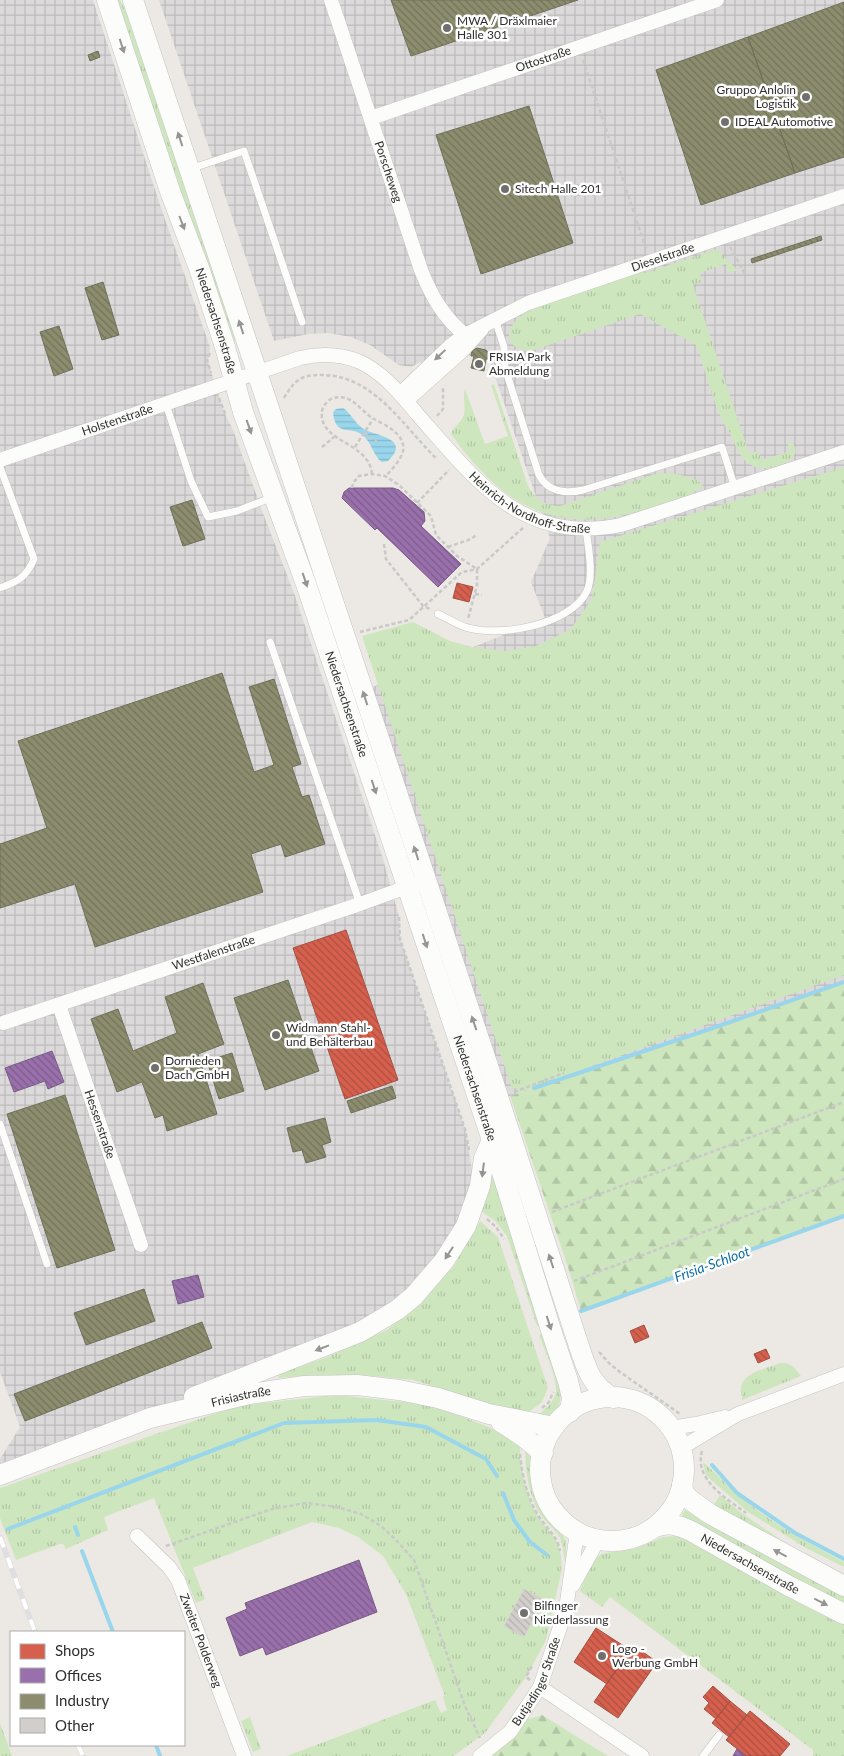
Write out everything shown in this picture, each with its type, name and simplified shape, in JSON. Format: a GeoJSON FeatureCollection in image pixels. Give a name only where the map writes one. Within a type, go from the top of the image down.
{"type":"FeatureCollection","features":[{"type":"Feature","properties":{"kind":"main road","name":"Niedersachsenstraße"},"geometry":{"type":"LineString","coordinates":[[107,0],[171,194],[225,347],[243,412],[309,592],[492,1140],[568,1380],[572,1398],[570,1412]]}},
{"type":"Feature","properties":{"kind":"main road","name":"Niedersachsenstraße"},"geometry":{"type":"LineString","coordinates":[[133,0],[256,373],[408,887],[588,1370],[599,1389],[614,1398]]}},
{"type":"Feature","properties":{"kind":"main road"},"geometry":{"type":"LineString","coordinates":[[150,1418],[196,1396],[353,1335],[397,1310],[414,1296],[436,1272],[452,1249],[472,1210],[480,1186],[484,1158],[492,1140]]}},
{"type":"Feature","properties":{"kind":"main road","name":"Frisiastraße"},"geometry":{"type":"LineString","coordinates":[[1,1475],[150,1418],[249,1394],[313,1386],[357,1385],[399,1390],[438,1398],[489,1414],[554,1428]]}},
{"type":"Feature","properties":{"kind":"main road","name":"Niedersachsenstraße"},"geometry":{"type":"LineString","coordinates":[[655,1527],[670,1512],[677,1500],[682,1485],[684,1470],[681,1448],[671,1428],[648,1407],[627,1399],[593,1400],[570,1412],[554,1428],[547,1440],[543,1453],[541,1476],[548,1502],[559,1517],[578,1532],[598,1540],[624,1540],[637,1537],[655,1527],[675,1524],[691,1530],[789,1586],[844,1614]]}},
{"type":"Feature","properties":{"kind":"main road","name":"Frisiastraße"},"geometry":{"type":"LineString","coordinates":[[489,1414],[524,1437],[543,1453]]}},
{"type":"Feature","properties":{"kind":"main road","name":"Niedersachsenstraße"},"geometry":{"type":"LineString","coordinates":[[682,1485],[684,1493],[689,1499],[710,1514],[844,1586]]}},
{"type":"Feature","properties":{"kind":"street","name":"Porscheweg"},"geometry":{"type":"LineString","coordinates":[[331,0],[427,285],[439,308],[464,335]]}},
{"type":"Feature","properties":{"kind":"street","name":"Ottostraße"},"geometry":{"type":"LineString","coordinates":[[371,118],[717,0]]}},
{"type":"Feature","properties":{"kind":"street","name":"Dieselstraße"},"geometry":{"type":"LineString","coordinates":[[403,397],[450,346],[464,335],[541,297],[844,196]]}},
{"type":"Feature","properties":{"kind":"street","name":"Dieselstraße"},"geometry":{"type":"LineString","coordinates":[[403,397],[449,363],[490,322]]}},
{"type":"Feature","properties":{"kind":"street","name":"Heinrich-Nordhoff-Straße"},"geometry":{"type":"LineString","coordinates":[[256,373],[307,357],[337,356],[365,364],[403,397],[479,482],[521,513],[562,528],[586,530],[627,523],[844,452]]}},
{"type":"Feature","properties":{"kind":"street","name":"Holstenstraße"},"geometry":{"type":"LineString","coordinates":[[0,460],[256,373]]}},
{"type":"Feature","properties":{"kind":"street","name":"Westfalenstraße"},"geometry":{"type":"LineString","coordinates":[[2,1024],[408,887]]}},
{"type":"Feature","properties":{"kind":"street","name":"Hessenstraße"},"geometry":{"type":"LineString","coordinates":[[59,1005],[141,1245]]}},
{"type":"Feature","properties":{"kind":"street"},"geometry":{"type":"LineString","coordinates":[[681,1448],[698,1431],[844,1374]]}},
{"type":"Feature","properties":{"kind":"street"},"geometry":{"type":"LineString","coordinates":[[671,1428],[698,1431]]}},
{"type":"Feature","properties":{"kind":"street","name":"Butjadinger Straße"},"geometry":{"type":"LineString","coordinates":[[483,1754],[510,1732],[540,1687],[563,1617],[569,1592],[578,1532]]}},
{"type":"Feature","properties":{"kind":"street","name":"Zweiter Polderweg"},"geometry":{"type":"LineString","coordinates":[[138,1536],[174,1573],[178,1580],[244,1756]]}},
{"type":"Feature","properties":{"kind":"street","name":"Butjadinger Straße"},"geometry":{"type":"LineString","coordinates":[[569,1592],[598,1540]]}},
{"type":"Feature","properties":{"kind":"street"},"geometry":{"type":"LineString","coordinates":[[540,1687],[642,1756]]}},
{"type":"Feature","properties":{"kind":"lane"},"geometry":{"type":"LineString","coordinates":[[190,169],[244,151],[302,322]]}},
{"type":"Feature","properties":{"kind":"lane"},"geometry":{"type":"LineString","coordinates":[[490,322],[502,339],[505,368],[517,410],[539,475],[542,481],[549,487],[561,492],[583,490],[722,447],[735,488]]}},
{"type":"Feature","properties":{"kind":"lane"},"geometry":{"type":"LineString","coordinates":[[166,404],[191,481],[208,517],[237,511],[273,497]]}},
{"type":"Feature","properties":{"kind":"lane"},"geometry":{"type":"LineString","coordinates":[[0,467],[34,559],[30,570],[19,581],[0,588]]}},
{"type":"Feature","properties":{"kind":"lane"},"geometry":{"type":"LineString","coordinates":[[438,614],[465,627],[483,631],[510,631],[549,621],[574,606],[582,599],[588,589],[590,580],[586,530]]}},
{"type":"Feature","properties":{"kind":"lane"},"geometry":{"type":"LineString","coordinates":[[270,642],[360,904]]}},
{"type":"Feature","properties":{"kind":"lane"},"geometry":{"type":"LineString","coordinates":[[0,1124],[47,1264]]}},
{"type":"Feature","properties":{"kind":"lane"},"geometry":{"type":"LineString","coordinates":[[703,1756],[720,1735]]}},
{"type":"Feature","properties":{"kind":"path"},"geometry":{"type":"LineString","coordinates":[[579,47],[650,260]]}},
{"type":"Feature","properties":{"kind":"path"},"geometry":{"type":"LineString","coordinates":[[737,258],[745,274]]}},
{"type":"Feature","properties":{"kind":"path"},"geometry":{"type":"LineString","coordinates":[[415,436],[442,409],[443,384],[448,372],[449,363]]}},
{"type":"Feature","properties":{"kind":"path"},"geometry":{"type":"LineString","coordinates":[[372,474],[369,463],[355,447],[334,436],[328,430],[322,410],[326,402],[340,397],[349,399],[373,418],[384,422],[395,431],[402,441],[404,449],[386,476]]}},
{"type":"Feature","properties":{"kind":"path"},"geometry":{"type":"LineString","coordinates":[[355,447],[373,418]]}},
{"type":"Feature","properties":{"kind":"path"},"geometry":{"type":"LineString","coordinates":[[364,433],[377,442]]}},
{"type":"Feature","properties":{"kind":"path"},"geometry":{"type":"LineString","coordinates":[[322,447],[334,436]]}},
{"type":"Feature","properties":{"kind":"path"},"geometry":{"type":"LineString","coordinates":[[418,503],[449,470]]}},
{"type":"Feature","properties":{"kind":"path"},"geometry":{"type":"LineString","coordinates":[[352,488],[352,483],[359,476],[372,474],[386,476],[399,485],[431,516],[436,535],[448,548],[477,569]]}},
{"type":"Feature","properties":{"kind":"path"},"geometry":{"type":"LineString","coordinates":[[356,633],[409,620],[462,572],[477,569],[524,527]]}},
{"type":"Feature","properties":{"kind":"path"},"geometry":{"type":"LineString","coordinates":[[448,548],[472,539],[476,535]]}},
{"type":"Feature","properties":{"kind":"path"},"geometry":{"type":"LineString","coordinates":[[384,544],[386,559],[423,606]]}},
{"type":"Feature","properties":{"kind":"path"},"geometry":{"type":"LineString","coordinates":[[465,627],[477,585],[477,569]]}},
{"type":"Feature","properties":{"kind":"path"},"geometry":{"type":"LineString","coordinates":[[475,594],[482,595]]}},
{"type":"Feature","properties":{"kind":"path"},"geometry":{"type":"LineString","coordinates":[[408,887],[399,916],[400,939],[465,1129],[470,1153]]}},
{"type":"Feature","properties":{"kind":"path"},"geometry":{"type":"LineString","coordinates":[[517,1090],[564,1073]]}},
{"type":"Feature","properties":{"kind":"path"},"geometry":{"type":"LineString","coordinates":[[550,1212],[844,1102]]}},
{"type":"Feature","properties":{"kind":"path"},"geometry":{"type":"LineString","coordinates":[[570,1274],[572,1282],[844,1178]]}},
{"type":"Feature","properties":{"kind":"path"},"geometry":{"type":"LineString","coordinates":[[472,1210],[491,1222],[507,1244]]}},
{"type":"Feature","properties":{"kind":"path"},"geometry":{"type":"LineString","coordinates":[[596,1349],[609,1363],[630,1379],[681,1414],[693,1416],[704,1445],[700,1461],[703,1476],[712,1486],[752,1518]]}},
{"type":"Feature","properties":{"kind":"path"},"geometry":{"type":"LineString","coordinates":[[152,1551],[272,1508],[306,1503],[337,1507],[361,1514],[391,1536],[414,1560],[483,1754]]}},
{"type":"Feature","properties":{"kind":"shaded area"},"geometry":{"type":"Polygon","coordinates":[[[0,0],[93,0],[160,205],[210,347],[208,362],[224,412],[233,430],[294,593],[383,859],[399,916],[400,939],[465,1129],[475,1187],[452,1249],[360,1332],[0,1471],[0,1459],[20,1427],[0,1372],[0,0]]]}},
{"type":"Feature","properties":{"kind":"shaded area"},"geometry":{"type":"Polygon","coordinates":[[[159,0],[844,0],[844,982],[489,1103],[351,694],[390,681],[545,618],[531,582],[550,538],[486,350],[477,348],[472,351],[471,356],[465,354],[430,373],[420,362],[411,367],[399,365],[370,345],[351,337],[328,333],[308,334],[274,341],[159,0]]]}},
{"type":"Feature","properties":{"kind":"green space"},"geometry":{"type":"Polygon","coordinates":[[[114,0],[120,0],[138,36],[239,340],[234,341],[201,244],[172,176],[114,0]]]}},
{"type":"Feature","properties":{"kind":"green space"},"geometry":{"type":"Polygon","coordinates":[[[717,249],[737,270],[729,273],[726,264],[700,273],[702,282],[693,285],[749,453],[758,451],[762,460],[790,451],[787,442],[790,441],[795,447],[795,453],[785,463],[768,468],[760,468],[753,466],[745,460],[719,413],[696,345],[640,314],[531,351],[520,349],[510,341],[510,331],[514,323],[534,307],[641,270],[645,273],[717,249]]]}},
{"type":"Feature","properties":{"kind":"green space"},"geometry":{"type":"Polygon","coordinates":[[[494,384],[528,486],[537,498],[545,503],[560,506],[655,474],[670,473],[681,475],[697,480],[703,485],[691,494],[677,500],[615,517],[586,520],[559,517],[535,510],[513,498],[491,481],[471,460],[451,434],[464,414],[465,389],[485,444],[508,436],[491,385],[494,384]]]}},
{"type":"Feature","properties":{"kind":"green space"},"geometry":{"type":"Polygon","coordinates":[[[844,467],[844,975],[517,1093],[516,1088],[512,1089],[362,636],[413,622],[450,641],[472,647],[505,651],[536,646],[571,629],[592,599],[600,542],[844,467]]]}},
{"type":"Feature","properties":{"kind":"green space"},"geometry":{"type":"Polygon","coordinates":[[[844,982],[844,1216],[581,1311],[510,1096],[844,982]]]}},
{"type":"Feature","properties":{"kind":"green space"},"geometry":{"type":"Polygon","coordinates":[[[492,1162],[541,1326],[537,1326],[507,1236],[496,1222],[480,1210],[492,1162]]]}},
{"type":"Feature","properties":{"kind":"green space"},"geometry":{"type":"Polygon","coordinates":[[[480,1221],[498,1237],[548,1388],[542,1402],[525,1415],[413,1380],[374,1376],[316,1375],[279,1378],[278,1374],[325,1358],[387,1330],[414,1308],[454,1266],[480,1221]]]}},
{"type":"Feature","properties":{"kind":"green space"},"geometry":{"type":"Polygon","coordinates":[[[543,1333],[554,1361],[561,1393],[560,1403],[556,1410],[546,1417],[537,1416],[548,1407],[556,1390],[548,1357],[539,1335],[543,1333]]]}},
{"type":"Feature","properties":{"kind":"green space"},"geometry":{"type":"Polygon","coordinates":[[[780,1363],[795,1368],[801,1376],[742,1400],[741,1387],[746,1378],[757,1371],[780,1363]]]}},
{"type":"Feature","properties":{"kind":"green space"},"geometry":{"type":"Polygon","coordinates":[[[336,1395],[433,1405],[518,1439],[522,1470],[533,1507],[557,1543],[560,1551],[561,1573],[546,1640],[526,1677],[485,1733],[453,1756],[287,1756],[435,1700],[441,1713],[447,1710],[443,1697],[445,1696],[406,1594],[383,1556],[358,1537],[339,1528],[312,1522],[193,1568],[205,1599],[196,1603],[154,1498],[104,1517],[108,1530],[66,1549],[63,1544],[60,1544],[16,1560],[0,1518],[0,1488],[237,1406],[336,1395]]]}},
{"type":"Feature","properties":{"kind":"green space"},"geometry":{"type":"Polygon","coordinates":[[[525,1446],[531,1459],[535,1496],[543,1512],[566,1541],[566,1565],[560,1538],[540,1514],[530,1490],[525,1446]]]}},
{"type":"Feature","properties":{"kind":"green space"},"geometry":{"type":"Polygon","coordinates":[[[703,1462],[730,1488],[760,1512],[844,1562],[844,1567],[806,1548],[748,1512],[706,1475],[703,1462]]]}},
{"type":"Feature","properties":{"kind":"green space"},"geometry":{"type":"Polygon","coordinates":[[[720,1495],[740,1512],[790,1546],[713,1506],[720,1495]]]}},
{"type":"Feature","properties":{"kind":"green space"},"geometry":{"type":"Polygon","coordinates":[[[685,1510],[844,1595],[844,1605],[684,1517],[682,1515],[685,1510]]]}},
{"type":"Feature","properties":{"kind":"green space"},"geometry":{"type":"Polygon","coordinates":[[[679,1536],[692,1540],[844,1623],[844,1756],[813,1756],[813,1750],[610,1597],[602,1607],[580,1591],[593,1561],[601,1554],[637,1548],[663,1537],[679,1536]]]}},
{"type":"Feature","properties":{"kind":"green space"},"geometry":{"type":"Polygon","coordinates":[[[542,1715],[608,1756],[494,1756],[492,1752],[526,1716],[530,1719],[542,1715]]]}},
{"type":"Feature","properties":{"kind":"green space"},"geometry":{"type":"Polygon","coordinates":[[[250,1717],[261,1749],[253,1752],[241,1721],[250,1717]]]}},
{"type":"Feature","properties":{"kind":"green space"},"geometry":{"type":"Polygon","coordinates":[[[0,1723],[12,1756],[0,1756],[0,1723]]]}},
{"type":"Feature","properties":{"kind":"water"},"geometry":{"type":"Polygon","coordinates":[[[343,408],[362,428],[394,443],[396,447],[395,453],[388,461],[382,462],[379,459],[368,441],[361,434],[340,428],[337,425],[333,412],[336,409],[343,408]]]}},
{"type":"Feature","properties":{"kind":"building: Shops"},"geometry":{"type":"Polygon","coordinates":[[[457,583],[473,587],[469,602],[453,598],[457,583]]]}},
{"type":"Feature","properties":{"kind":"building: Shops"},"geometry":{"type":"Polygon","coordinates":[[[346,930],[398,1080],[345,1099],[293,948],[346,930]]]}},
{"type":"Feature","properties":{"kind":"building: Shops"},"geometry":{"type":"Polygon","coordinates":[[[644,1325],[649,1337],[635,1343],[630,1331],[644,1325]]]}},
{"type":"Feature","properties":{"kind":"building: Shops"},"geometry":{"type":"Polygon","coordinates":[[[766,1349],[770,1358],[758,1363],[754,1354],[766,1349]]]}},
{"type":"Feature","properties":{"kind":"building: Shops","name":"Logo - Werbung GmbH"},"geometry":{"type":"Polygon","coordinates":[[[596,1628],[630,1650],[607,1684],[574,1662],[596,1628]]]}},
{"type":"Feature","properties":{"kind":"building: Shops"},"geometry":{"type":"Polygon","coordinates":[[[633,1645],[657,1662],[618,1718],[594,1702],[633,1645]]]}},
{"type":"Feature","properties":{"kind":"building: Shops"},"geometry":{"type":"Polygon","coordinates":[[[713,1686],[730,1701],[716,1719],[704,1709],[709,1703],[703,1697],[713,1686]]]}},
{"type":"Feature","properties":{"kind":"building: Shops"},"geometry":{"type":"Polygon","coordinates":[[[730,1701],[747,1715],[729,1737],[712,1723],[730,1701]]]}},
{"type":"Feature","properties":{"kind":"building: Shops"},"geometry":{"type":"Polygon","coordinates":[[[750,1711],[790,1744],[780,1756],[746,1756],[726,1740],[750,1711]]]}},
{"type":"Feature","properties":{"kind":"building: Offices"},"geometry":{"type":"Polygon","coordinates":[[[349,488],[393,488],[399,490],[424,512],[425,521],[421,526],[461,564],[438,587],[377,528],[375,530],[342,498],[344,492],[349,488]]]}},
{"type":"Feature","properties":{"kind":"building: Offices"},"geometry":{"type":"Polygon","coordinates":[[[52,1051],[64,1082],[48,1089],[45,1081],[14,1092],[5,1068],[52,1051]]]}},
{"type":"Feature","properties":{"kind":"building: Offices"},"geometry":{"type":"Polygon","coordinates":[[[198,1275],[204,1297],[178,1304],[172,1281],[198,1275]]]}},
{"type":"Feature","properties":{"kind":"building: Offices"},"geometry":{"type":"Polygon","coordinates":[[[359,1560],[377,1612],[266,1655],[263,1647],[240,1656],[226,1618],[247,1609],[245,1603],[359,1560]]]}},
{"type":"Feature","properties":{"kind":"building: Offices"},"geometry":{"type":"Polygon","coordinates":[[[737,1749],[746,1756],[733,1756],[737,1749]]]}},
{"type":"Feature","properties":{"kind":"building: Industry","name":"MWA / Dräxlmaier Halle 301"},"geometry":{"type":"Polygon","coordinates":[[[391,0],[578,0],[411,56],[391,0]]]}},
{"type":"Feature","properties":{"kind":"building: Industry","name":"Gruppo Anlolin Logistik"},"geometry":{"type":"Polygon","coordinates":[[[844,2],[844,157],[795,173],[748,37],[844,2]]]}},
{"type":"Feature","properties":{"kind":"building: Industry","name":"IDEAL Automotive"},"geometry":{"type":"Polygon","coordinates":[[[748,37],[795,173],[701,205],[656,70],[748,37]]]}},
{"type":"Feature","properties":{"kind":"building: Industry"},"geometry":{"type":"Polygon","coordinates":[[[98,51],[100,57],[90,61],[88,55],[98,51]]]}},
{"type":"Feature","properties":{"kind":"building: Industry","name":"Sitech Halle 201"},"geometry":{"type":"Polygon","coordinates":[[[529,106],[573,243],[481,274],[436,135],[529,106]]]}},
{"type":"Feature","properties":{"kind":"building: Industry"},"geometry":{"type":"Polygon","coordinates":[[[821,236],[822,240],[752,263],[751,259],[821,236]]]}},
{"type":"Feature","properties":{"kind":"building: Industry"},"geometry":{"type":"Polygon","coordinates":[[[103,282],[119,335],[102,340],[85,288],[103,282]]]}},
{"type":"Feature","properties":{"kind":"building: Industry"},"geometry":{"type":"Polygon","coordinates":[[[59,326],[73,369],[54,376],[40,332],[59,326]]]}},
{"type":"Feature","properties":{"kind":"building: Industry","name":"FRISIA Park Abmeldung"},"geometry":{"type":"Polygon","coordinates":[[[477,348],[486,350],[490,355],[489,359],[486,359],[484,371],[471,368],[474,356],[471,356],[472,351],[477,348]]]}},
{"type":"Feature","properties":{"kind":"building: Industry"},"geometry":{"type":"Polygon","coordinates":[[[192,500],[205,539],[183,546],[170,507],[192,500]]]}},
{"type":"Feature","properties":{"kind":"building: Industry"},"geometry":{"type":"Polygon","coordinates":[[[222,673],[254,772],[274,765],[249,687],[274,679],[301,764],[292,767],[302,797],[309,795],[325,844],[285,857],[281,844],[251,854],[263,892],[95,947],[75,884],[0,908],[0,844],[47,828],[18,741],[222,673]]]}},
{"type":"Feature","properties":{"kind":"building: Industry","name":"Widmann Stahl- und Behälterbau"},"geometry":{"type":"Polygon","coordinates":[[[288,980],[319,1071],[265,1090],[234,998],[288,980]]]}},
{"type":"Feature","properties":{"kind":"building: Industry","name":"Dornieden Dach GmbH"},"geometry":{"type":"Polygon","coordinates":[[[203,983],[224,1044],[198,1054],[217,1114],[167,1131],[163,1115],[155,1118],[142,1082],[117,1092],[91,1019],[118,1009],[133,1051],[177,1033],[165,997],[203,983]]]}},
{"type":"Feature","properties":{"kind":"building: Industry"},"geometry":{"type":"Polygon","coordinates":[[[232,1053],[244,1091],[219,1099],[207,1061],[232,1053]]]}},
{"type":"Feature","properties":{"kind":"building: Industry"},"geometry":{"type":"Polygon","coordinates":[[[392,1086],[396,1098],[351,1113],[347,1101],[392,1086]]]}},
{"type":"Feature","properties":{"kind":"building: Industry"},"geometry":{"type":"Polygon","coordinates":[[[65,1095],[115,1250],[57,1268],[7,1114],[65,1095]]]}},
{"type":"Feature","properties":{"kind":"building: Industry"},"geometry":{"type":"Polygon","coordinates":[[[325,1118],[331,1142],[322,1145],[326,1157],[306,1163],[302,1150],[293,1152],[287,1128],[325,1118]]]}},
{"type":"Feature","properties":{"kind":"building: Industry"},"geometry":{"type":"Polygon","coordinates":[[[144,1289],[155,1321],[86,1345],[74,1313],[144,1289]]]}},
{"type":"Feature","properties":{"kind":"building: Industry"},"geometry":{"type":"Polygon","coordinates":[[[202,1322],[212,1348],[25,1421],[14,1394],[202,1322]]]}},
{"type":"Feature","properties":{"kind":"building: Other","name":"Bilfinger Niederlassung"},"geometry":{"type":"Polygon","coordinates":[[[524,1589],[544,1600],[524,1637],[504,1626],[524,1589]]]}},
{"type":"Feature","properties":{"kind":"waterway"},"geometry":{"type":"LineString","coordinates":[[534,1088],[844,982]]}},
{"type":"Feature","properties":{"kind":"waterway","name":"Frisia-Schloot"},"geometry":{"type":"LineString","coordinates":[[581,1311],[844,1216]]}},
{"type":"Feature","properties":{"kind":"waterway"},"geometry":{"type":"LineString","coordinates":[[8,1529],[284,1423],[377,1420],[426,1427],[486,1459],[497,1476]]}},
{"type":"Feature","properties":{"kind":"waterway"},"geometry":{"type":"LineString","coordinates":[[712,1465],[737,1493],[795,1533],[844,1559]]}},
{"type":"Feature","properties":{"kind":"waterway"},"geometry":{"type":"LineString","coordinates":[[503,1493],[514,1520],[530,1542],[547,1555]]}},
{"type":"Feature","properties":{"kind":"waterway"},"geometry":{"type":"LineString","coordinates":[[75,1527],[78,1535]]}},
{"type":"Feature","properties":{"kind":"waterway"},"geometry":{"type":"LineString","coordinates":[[82,1551],[113,1631]]}},
{"type":"Feature","properties":{"kind":"waterway"},"geometry":{"type":"LineString","coordinates":[[156,1746],[160,1756]]}},
{"type":"Feature","properties":{"kind":"railway"},"geometry":{"type":"LineString","coordinates":[[0,1537],[35,1631]]}},
{"type":"Feature","properties":{"kind":"railway"},"geometry":{"type":"LineString","coordinates":[[78,1746],[83,1756]]}},
{"type":"Feature","properties":{"kind":"place","name":"MWA / Dräxlmaier Halle 301"},"geometry":{"type":"Point","coordinates":[447,28]}},
{"type":"Feature","properties":{"kind":"place","name":"Gruppo Anlolin Logistik"},"geometry":{"type":"Point","coordinates":[806,97]}},
{"type":"Feature","properties":{"kind":"place","name":"IDEAL Automotive"},"geometry":{"type":"Point","coordinates":[725,122]}},
{"type":"Feature","properties":{"kind":"place","name":"Sitech Halle 201"},"geometry":{"type":"Point","coordinates":[505,189]}},
{"type":"Feature","properties":{"kind":"place","name":"FRISIA Park Abmeldung"},"geometry":{"type":"Point","coordinates":[479,364]}},
{"type":"Feature","properties":{"kind":"place","name":"Widmann Stahl- und Behälterbau"},"geometry":{"type":"Point","coordinates":[276,1035]}},
{"type":"Feature","properties":{"kind":"place","name":"Dornieden Dach GmbH"},"geometry":{"type":"Point","coordinates":[155,1068]}},
{"type":"Feature","properties":{"kind":"place","name":"Bilfinger Niederlassung"},"geometry":{"type":"Point","coordinates":[524,1613]}},
{"type":"Feature","properties":{"kind":"place","name":"Logo - Werbung GmbH"},"geometry":{"type":"Point","coordinates":[602,1656]}}]}
